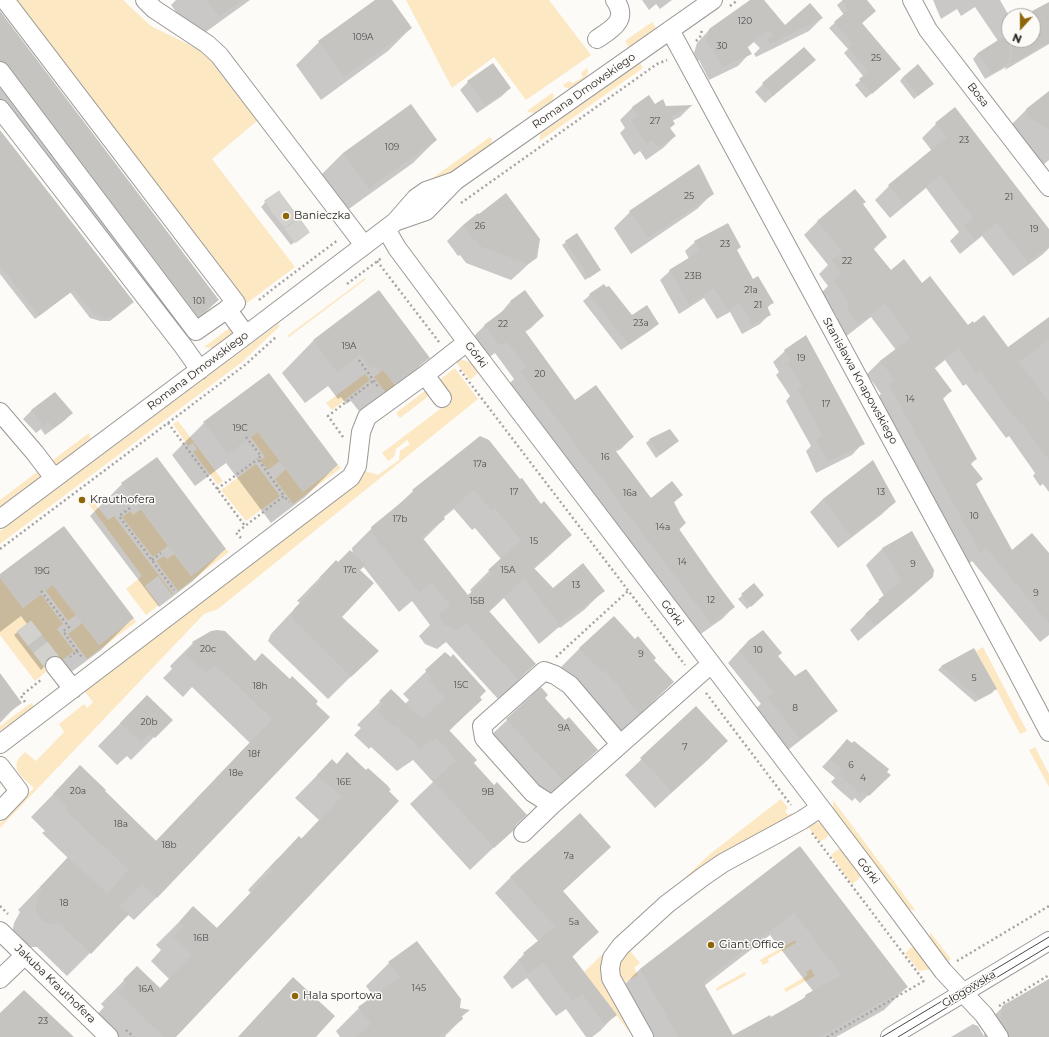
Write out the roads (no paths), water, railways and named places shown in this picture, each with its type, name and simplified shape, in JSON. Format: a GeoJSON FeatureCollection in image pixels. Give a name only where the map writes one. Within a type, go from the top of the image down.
{"type":"FeatureCollection","features":[{"type":"Feature","properties":{"kind":"street"},"geometry":{"type":"LineString","coordinates":[[0,71],[196,331],[236,303],[5,0]]}},
{"type":"Feature","properties":{"kind":"street"},"geometry":{"type":"LineString","coordinates":[[144,0],[154,9],[207,44],[219,55],[364,245]]}},
{"type":"Feature","properties":{"kind":"street"},"geometry":{"type":"LineString","coordinates":[[597,39],[613,28],[619,21],[620,12],[618,4],[615,0]]}},
{"type":"Feature","properties":{"kind":"street","name":"Bosa"},"geometry":{"type":"LineString","coordinates":[[912,0],[921,18],[936,41],[1049,187]]}},
{"type":"Feature","properties":{"kind":"street","name":"Romana Dmowskiego"},"geometry":{"type":"LineString","coordinates":[[0,519],[200,370],[364,245],[391,226],[426,211],[455,181],[670,30],[719,5]]}},
{"type":"Feature","properties":{"kind":"street","name":"Stanisława Knapowskiego"},"geometry":{"type":"LineString","coordinates":[[670,30],[1004,646],[1049,732]]}},
{"type":"Feature","properties":{"kind":"street"},"geometry":{"type":"LineString","coordinates":[[0,109],[179,340],[200,370]]}},
{"type":"Feature","properties":{"kind":"street","name":"Górki"},"geometry":{"type":"LineString","coordinates":[[391,226],[397,248],[467,342],[943,970],[984,1015],[998,1037]]}},
{"type":"Feature","properties":{"kind":"street"},"geometry":{"type":"LineString","coordinates":[[227,309],[246,335]]}},
{"type":"Feature","properties":{"kind":"street"},"geometry":{"type":"LineString","coordinates":[[0,744],[351,477],[358,466],[361,432],[367,417],[467,342]]}},
{"type":"Feature","properties":{"kind":"street"},"geometry":{"type":"LineString","coordinates":[[425,375],[442,398]]}},
{"type":"Feature","properties":{"kind":"street"},"geometry":{"type":"LineString","coordinates":[[0,412],[54,478]]}},
{"type":"Feature","properties":{"kind":"street"},"geometry":{"type":"LineString","coordinates":[[523,833],[552,805],[710,664]]}},
{"type":"Feature","properties":{"kind":"street"},"geometry":{"type":"LineString","coordinates":[[55,666],[73,689]]}},
{"type":"Feature","properties":{"kind":"street"},"geometry":{"type":"LineString","coordinates":[[552,805],[533,793],[484,738],[482,726],[544,671],[555,675],[570,685],[620,744]]}},
{"type":"Feature","properties":{"kind":"street"},"geometry":{"type":"LineString","coordinates":[[0,766],[18,791],[0,811]]}},
{"type":"Feature","properties":{"kind":"street"},"geometry":{"type":"LineString","coordinates":[[644,1037],[611,978],[610,968],[612,958],[621,946],[667,904],[704,876],[723,863],[802,820],[820,808]]}},
{"type":"Feature","properties":{"kind":"street","name":"Jakuba Krauthofera"},"geometry":{"type":"LineString","coordinates":[[0,931],[109,1037]]}},
{"type":"Feature","properties":{"kind":"street","name":"Głogowska"},"geometry":{"type":"LineString","coordinates":[[890,1037],[1049,941]]}},
{"type":"Feature","properties":{"kind":"street"},"geometry":{"type":"LineString","coordinates":[[0,979],[25,955]]}},
{"type":"Feature","properties":{"kind":"tunnel"},"geometry":{"type":"LineString","coordinates":[[269,208],[284,198]]}},
{"type":"Feature","properties":{"kind":"tunnel"},"geometry":{"type":"LineString","coordinates":[[279,221],[293,210]]}},
{"type":"Feature","properties":{"kind":"tunnel"},"geometry":{"type":"LineString","coordinates":[[290,236],[305,225]]}},
{"type":"Feature","properties":{"kind":"tunnel"},"geometry":{"type":"LineString","coordinates":[[24,626],[55,666]]}},
{"type":"Feature","properties":{"kind":"tram line"},"geometry":{"type":"LineString","coordinates":[[882,1037],[1049,937]]}},
{"type":"Feature","properties":{"kind":"tram line"},"geometry":{"type":"LineString","coordinates":[[898,1037],[1049,946]]}},
{"type":"Feature","properties":{"kind":"place","name":"Banieczka"},"geometry":{"type":"Point","coordinates":[286,216]}},
{"type":"Feature","properties":{"kind":"place","name":"Krauthofera"},"geometry":{"type":"Point","coordinates":[82,500]}},
{"type":"Feature","properties":{"kind":"place","name":"Giant Office"},"geometry":{"type":"Point","coordinates":[711,945]}},
{"type":"Feature","properties":{"kind":"place","name":"Hala sportowa"},"geometry":{"type":"Point","coordinates":[295,996]}}]}
